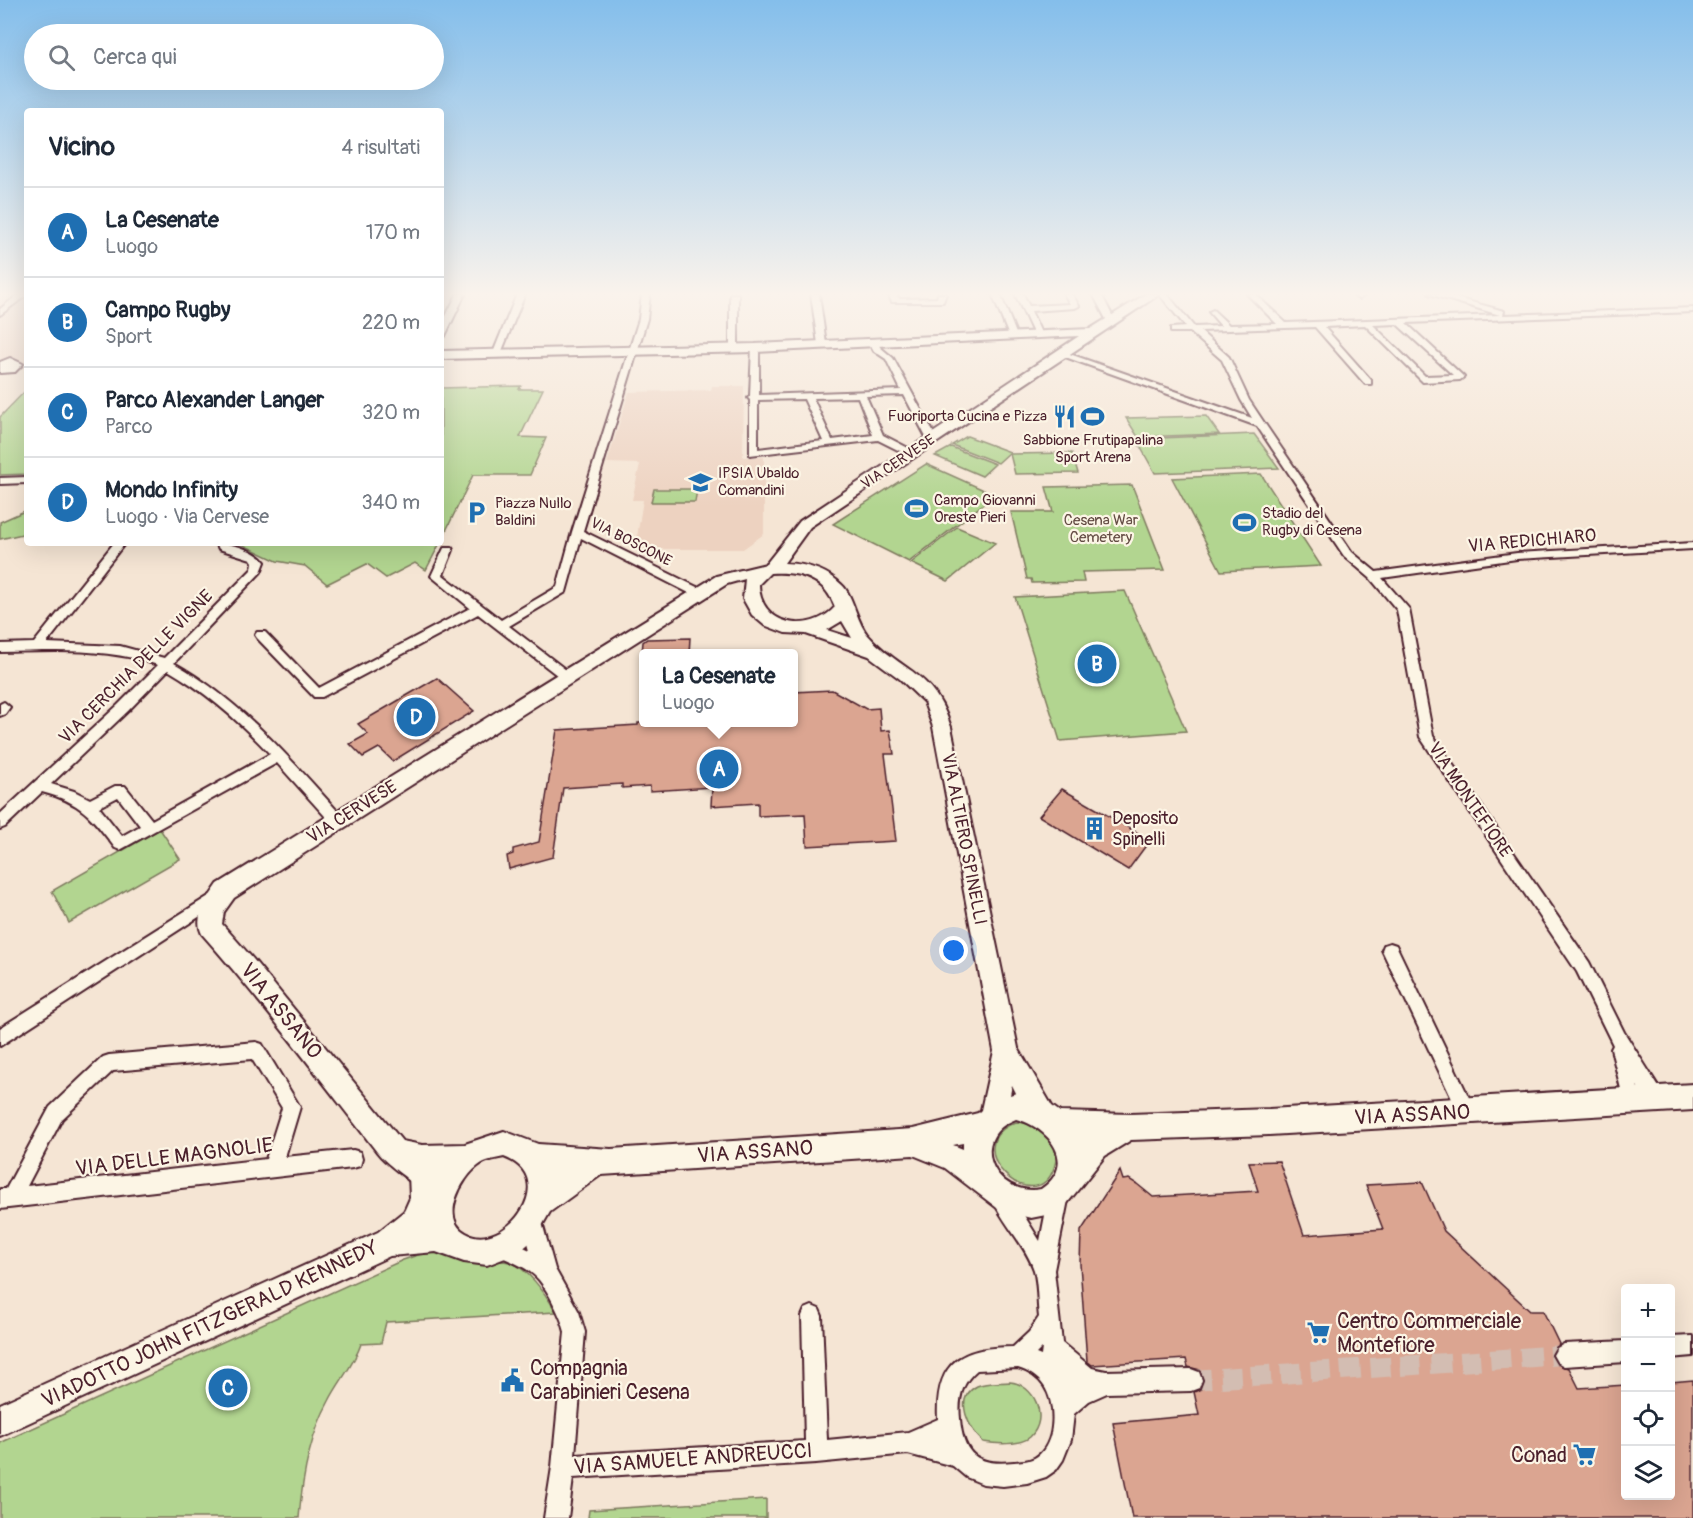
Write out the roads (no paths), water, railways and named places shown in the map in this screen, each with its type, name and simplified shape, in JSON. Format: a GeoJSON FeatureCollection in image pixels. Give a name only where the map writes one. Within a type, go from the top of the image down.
{"type":"FeatureCollection","features":[{"type":"Feature","properties":{"kind":"main road","name":"VIA CERVESE"},"geometry":{"type":"LineString","coordinates":[[226,891],[702,592],[731,577],[767,570],[797,537],[805,524],[1045,365]]}},
{"type":"Feature","properties":{"kind":"main road"},"geometry":{"type":"LineString","coordinates":[[797,537],[814,573]]}},
{"type":"Feature","properties":{"kind":"main road"},"geometry":{"type":"LineString","coordinates":[[702,592],[737,591],[750,600],[759,613],[776,624],[808,630],[827,626],[838,618],[844,608],[837,589],[814,573],[789,566],[767,570],[751,583],[750,600]]}},
{"type":"Feature","properties":{"kind":"main road","name":"VIA ALTIERO SPINELLI"},"geometry":{"type":"LineString","coordinates":[[844,608],[859,639],[907,673],[931,699],[942,727],[1006,1051],[1049,1118]]}},
{"type":"Feature","properties":{"kind":"main road","name":"VIA ALTIERO SPINELLI"},"geometry":{"type":"LineString","coordinates":[[808,630],[876,653]]}},
{"type":"Feature","properties":{"kind":"main road"},"geometry":{"type":"LineString","coordinates":[[210,927],[213,909],[226,891]]}},
{"type":"Feature","properties":{"kind":"main road","name":"VIA ASSANO"},"geometry":{"type":"LineString","coordinates":[[210,927],[245,966],[396,1153],[418,1168],[441,1199]]}},
{"type":"Feature","properties":{"kind":"main road","name":"VIA ALTIERO SPINELLI"},"geometry":{"type":"LineString","coordinates":[[988,1119],[1006,1051]]}},
{"type":"Feature","properties":{"kind":"main road","name":"VIA ASSANO"},"geometry":{"type":"LineString","coordinates":[[1049,1118],[1130,1126],[1467,1112],[1632,1103],[1693,1097]]}},
{"type":"Feature","properties":{"kind":"main road"},"geometry":{"type":"LineString","coordinates":[[1016,1106],[1049,1118],[1070,1150],[1064,1185],[1038,1204],[1018,1203],[993,1189],[979,1168],[975,1153],[976,1138],[988,1119],[1016,1106]]}},
{"type":"Feature","properties":{"kind":"main road","name":"VIA ASSANO"},"geometry":{"type":"LineString","coordinates":[[534,1157],[596,1162],[913,1142],[988,1119]]}},
{"type":"Feature","properties":{"kind":"main road","name":"VIA ASSANO"},"geometry":{"type":"LineString","coordinates":[[1064,1185],[1096,1147],[1130,1126]]}},
{"type":"Feature","properties":{"kind":"main road","name":"VIA ASSANO"},"geometry":{"type":"LineString","coordinates":[[913,1142],[954,1159],[993,1189]]}},
{"type":"Feature","properties":{"kind":"main road"},"geometry":{"type":"LineString","coordinates":[[396,1153],[422,1158],[468,1157],[492,1146],[515,1145],[534,1157],[541,1170],[543,1185],[536,1211]]}},
{"type":"Feature","properties":{"kind":"main road"},"geometry":{"type":"LineString","coordinates":[[468,1157],[446,1183],[441,1199],[440,1215],[444,1230],[453,1241],[474,1250],[500,1246],[523,1230],[536,1211],[596,1162]]}},
{"type":"Feature","properties":{"kind":"main road","name":"VIADOTTO JOHN FITZGERALD KENNEDY"},"geometry":{"type":"LineString","coordinates":[[0,1420],[397,1235],[441,1199]]}},
{"type":"Feature","properties":{"kind":"main road","name":"VIADOTTO JOHN FITZGERALD KENNEDY"},"geometry":{"type":"LineString","coordinates":[[397,1235],[453,1241]]}},
{"type":"Feature","properties":{"kind":"street","name":"VIA BOSCONE"},"geometry":{"type":"LineString","coordinates":[[627,365],[577,532],[702,592]]}},
{"type":"Feature","properties":{"kind":"street"},"geometry":{"type":"LineString","coordinates":[[754,365],[753,453],[879,437],[911,453]]}},
{"type":"Feature","properties":{"kind":"street"},"geometry":{"type":"LineString","coordinates":[[893,365],[933,439]]}},
{"type":"Feature","properties":{"kind":"street"},"geometry":{"type":"LineString","coordinates":[[1092,365],[1260,424]]}},
{"type":"Feature","properties":{"kind":"street","name":"VIA MONTEFIORE"},"geometry":{"type":"LineString","coordinates":[[1229,365],[1260,424],[1348,554],[1374,576],[1403,609],[1428,737],[1583,967],[1618,1038],[1637,1071],[1659,1101]]}},
{"type":"Feature","properties":{"kind":"street"},"geometry":{"type":"LineString","coordinates":[[1353,365],[1368,382]]}},
{"type":"Feature","properties":{"kind":"street"},"geometry":{"type":"LineString","coordinates":[[1409,365],[1423,379],[1460,377],[1447,365]]}},
{"type":"Feature","properties":{"kind":"street"},"geometry":{"type":"LineString","coordinates":[[752,398],[907,392]]}},
{"type":"Feature","properties":{"kind":"street"},"geometry":{"type":"LineString","coordinates":[[861,394],[879,437]]}},
{"type":"Feature","properties":{"kind":"street"},"geometry":{"type":"LineString","coordinates":[[807,396],[829,444]]}},
{"type":"Feature","properties":{"kind":"street"},"geometry":{"type":"LineString","coordinates":[[0,481],[24,480]]}},
{"type":"Feature","properties":{"kind":"street"},"geometry":{"type":"LineString","coordinates":[[501,625],[562,589],[577,532]]}},
{"type":"Feature","properties":{"kind":"street"},"geometry":{"type":"LineString","coordinates":[[37,648],[118,546]]}},
{"type":"Feature","properties":{"kind":"street","name":"VIA CERCHIA DELLE VIGNE"},"geometry":{"type":"LineString","coordinates":[[0,823],[167,662],[257,570],[259,562],[255,557],[222,546]]}},
{"type":"Feature","properties":{"kind":"street","name":"VIA REDICHIARO"},"geometry":{"type":"LineString","coordinates":[[1374,576],[1517,556],[1693,546]]}},
{"type":"Feature","properties":{"kind":"street"},"geometry":{"type":"LineString","coordinates":[[448,550],[437,576],[566,676]]}},
{"type":"Feature","properties":{"kind":"street"},"geometry":{"type":"LineString","coordinates":[[261,635],[318,694],[479,608]]}},
{"type":"Feature","properties":{"kind":"street"},"geometry":{"type":"LineString","coordinates":[[0,648],[106,649],[137,653],[167,662],[194,677],[278,756],[338,821]]}},
{"type":"Feature","properties":{"kind":"street"},"geometry":{"type":"LineString","coordinates":[[40,786],[71,793],[91,805],[120,844],[278,756]]}},
{"type":"Feature","properties":{"kind":"street"},"geometry":{"type":"LineString","coordinates":[[91,805],[120,790],[150,828]]}},
{"type":"Feature","properties":{"kind":"street","name":"VIA CERVESE"},"geometry":{"type":"LineString","coordinates":[[0,1038],[226,891]]}},
{"type":"Feature","properties":{"kind":"street"},"geometry":{"type":"LineString","coordinates":[[181,921],[195,920],[210,927]]}},
{"type":"Feature","properties":{"kind":"street"},"geometry":{"type":"LineString","coordinates":[[1390,950],[1467,1112]]}},
{"type":"Feature","properties":{"kind":"street","name":"VIA MONTEFIORE"},"geometry":{"type":"LineString","coordinates":[[1618,1038],[1632,1103]]}},
{"type":"Feature","properties":{"kind":"street"},"geometry":{"type":"LineString","coordinates":[[5,1199],[56,1113],[109,1063],[256,1050],[291,1107],[273,1168]]}},
{"type":"Feature","properties":{"kind":"street","name":"VIA DELLE MAGNOLIE"},"geometry":{"type":"LineString","coordinates":[[5,1199],[353,1159]]}},
{"type":"Feature","properties":{"kind":"street"},"geometry":{"type":"LineString","coordinates":[[397,1235],[420,1198],[418,1168]]}},
{"type":"Feature","properties":{"kind":"street"},"geometry":{"type":"LineString","coordinates":[[1064,1185],[1044,1270],[1054,1381],[1062,1410],[1061,1435],[1055,1452],[1039,1468],[985,1476],[961,1457],[953,1444],[949,1400],[955,1379],[968,1363],[985,1359],[1018,1357],[1032,1362],[1054,1381],[1191,1380]]}},
{"type":"Feature","properties":{"kind":"street"},"geometry":{"type":"LineString","coordinates":[[993,1189],[1027,1235],[1044,1270]]}},
{"type":"Feature","properties":{"kind":"street","name":"VIA SAMUELE ANDREUCCI"},"geometry":{"type":"LineString","coordinates":[[536,1211],[546,1273],[572,1319],[575,1332],[563,1467],[816,1452],[908,1443],[950,1426]]}},
{"type":"Feature","properties":{"kind":"street","name":"VIA SAMUELE ANDREUCCI"},"geometry":{"type":"LineString","coordinates":[[500,1246],[527,1259],[546,1273]]}},
{"type":"Feature","properties":{"kind":"street"},"geometry":{"type":"LineString","coordinates":[[812,1316],[816,1452]]}},
{"type":"Feature","properties":{"kind":"street"},"geometry":{"type":"LineString","coordinates":[[1018,1357],[1036,1339],[1049,1320]]}},
{"type":"Feature","properties":{"kind":"street"},"geometry":{"type":"LineString","coordinates":[[1675,1348],[1693,1346]]}},
{"type":"Feature","properties":{"kind":"street"},"geometry":{"type":"LineString","coordinates":[[1052,1348],[1097,1380]]}},
{"type":"Feature","properties":{"kind":"street"},"geometry":{"type":"LineString","coordinates":[[1564,1355],[1621,1351]]}},
{"type":"Feature","properties":{"kind":"street"},"geometry":{"type":"LineString","coordinates":[[1062,1410],[1097,1380]]}},
{"type":"Feature","properties":{"kind":"street"},"geometry":{"type":"LineString","coordinates":[[908,1443],[961,1457]]}},
{"type":"Feature","properties":{"kind":"street"},"geometry":{"type":"LineString","coordinates":[[556,1518],[563,1467]]}},
{"type":"Feature","properties":{"kind":"tunnel"},"geometry":{"type":"LineString","coordinates":[[1191,1380],[1564,1355]]}},
{"type":"Feature","properties":{"kind":"place","name":"Fuoriporta Cucina e Pizza"},"geometry":{"type":"Point","coordinates":[1065,416]}},
{"type":"Feature","properties":{"kind":"place","name":"Sabbione Frutipapalina Sport Arena"},"geometry":{"type":"Point","coordinates":[1093,416]}},
{"type":"Feature","properties":{"kind":"place","name":"IPSIA Ubaldo Comandini"},"geometry":{"type":"Point","coordinates":[700,482]}},
{"type":"Feature","properties":{"kind":"place","name":"Campo Giovanni Oreste Pieri"},"geometry":{"type":"Point","coordinates":[916,509]}},
{"type":"Feature","properties":{"kind":"place","name":"Piazza Nullo Baldini"},"geometry":{"type":"Point","coordinates":[477,512]}},
{"type":"Feature","properties":{"kind":"place","name":"Stadio del Rugby di Cesena"},"geometry":{"type":"Point","coordinates":[1244,522]}},
{"type":"Feature","properties":{"kind":"place","name":"Campo Rugby"},"geometry":{"type":"Point","coordinates":[1097,664]}},
{"type":"Feature","properties":{"kind":"place","name":"Mondo Infinity"},"geometry":{"type":"Point","coordinates":[416,717]}},
{"type":"Feature","properties":{"kind":"place","name":"La Cesenate"},"geometry":{"type":"Point","coordinates":[719,769]}},
{"type":"Feature","properties":{"kind":"place","name":"Deposito Spinelli"},"geometry":{"type":"Point","coordinates":[1094,828]}},
{"type":"Feature","properties":{"kind":"place","name":"Centro Commerciale Montefiore"},"geometry":{"type":"Point","coordinates":[1319,1333]}},
{"type":"Feature","properties":{"kind":"place","name":"Compagnia Carabinieri Cesena"},"geometry":{"type":"Point","coordinates":[512,1380]}},
{"type":"Feature","properties":{"kind":"place","name":"Parco Alexander Langer"},"geometry":{"type":"Point","coordinates":[228,1388]}},
{"type":"Feature","properties":{"kind":"place","name":"Conad"},"geometry":{"type":"Point","coordinates":[1585,1455]}},
{"type":"Feature","properties":{"kind":"park label","name":"Cesena War Cemetery"},"geometry":{"type":"Point","coordinates":[1101,528]}}]}
